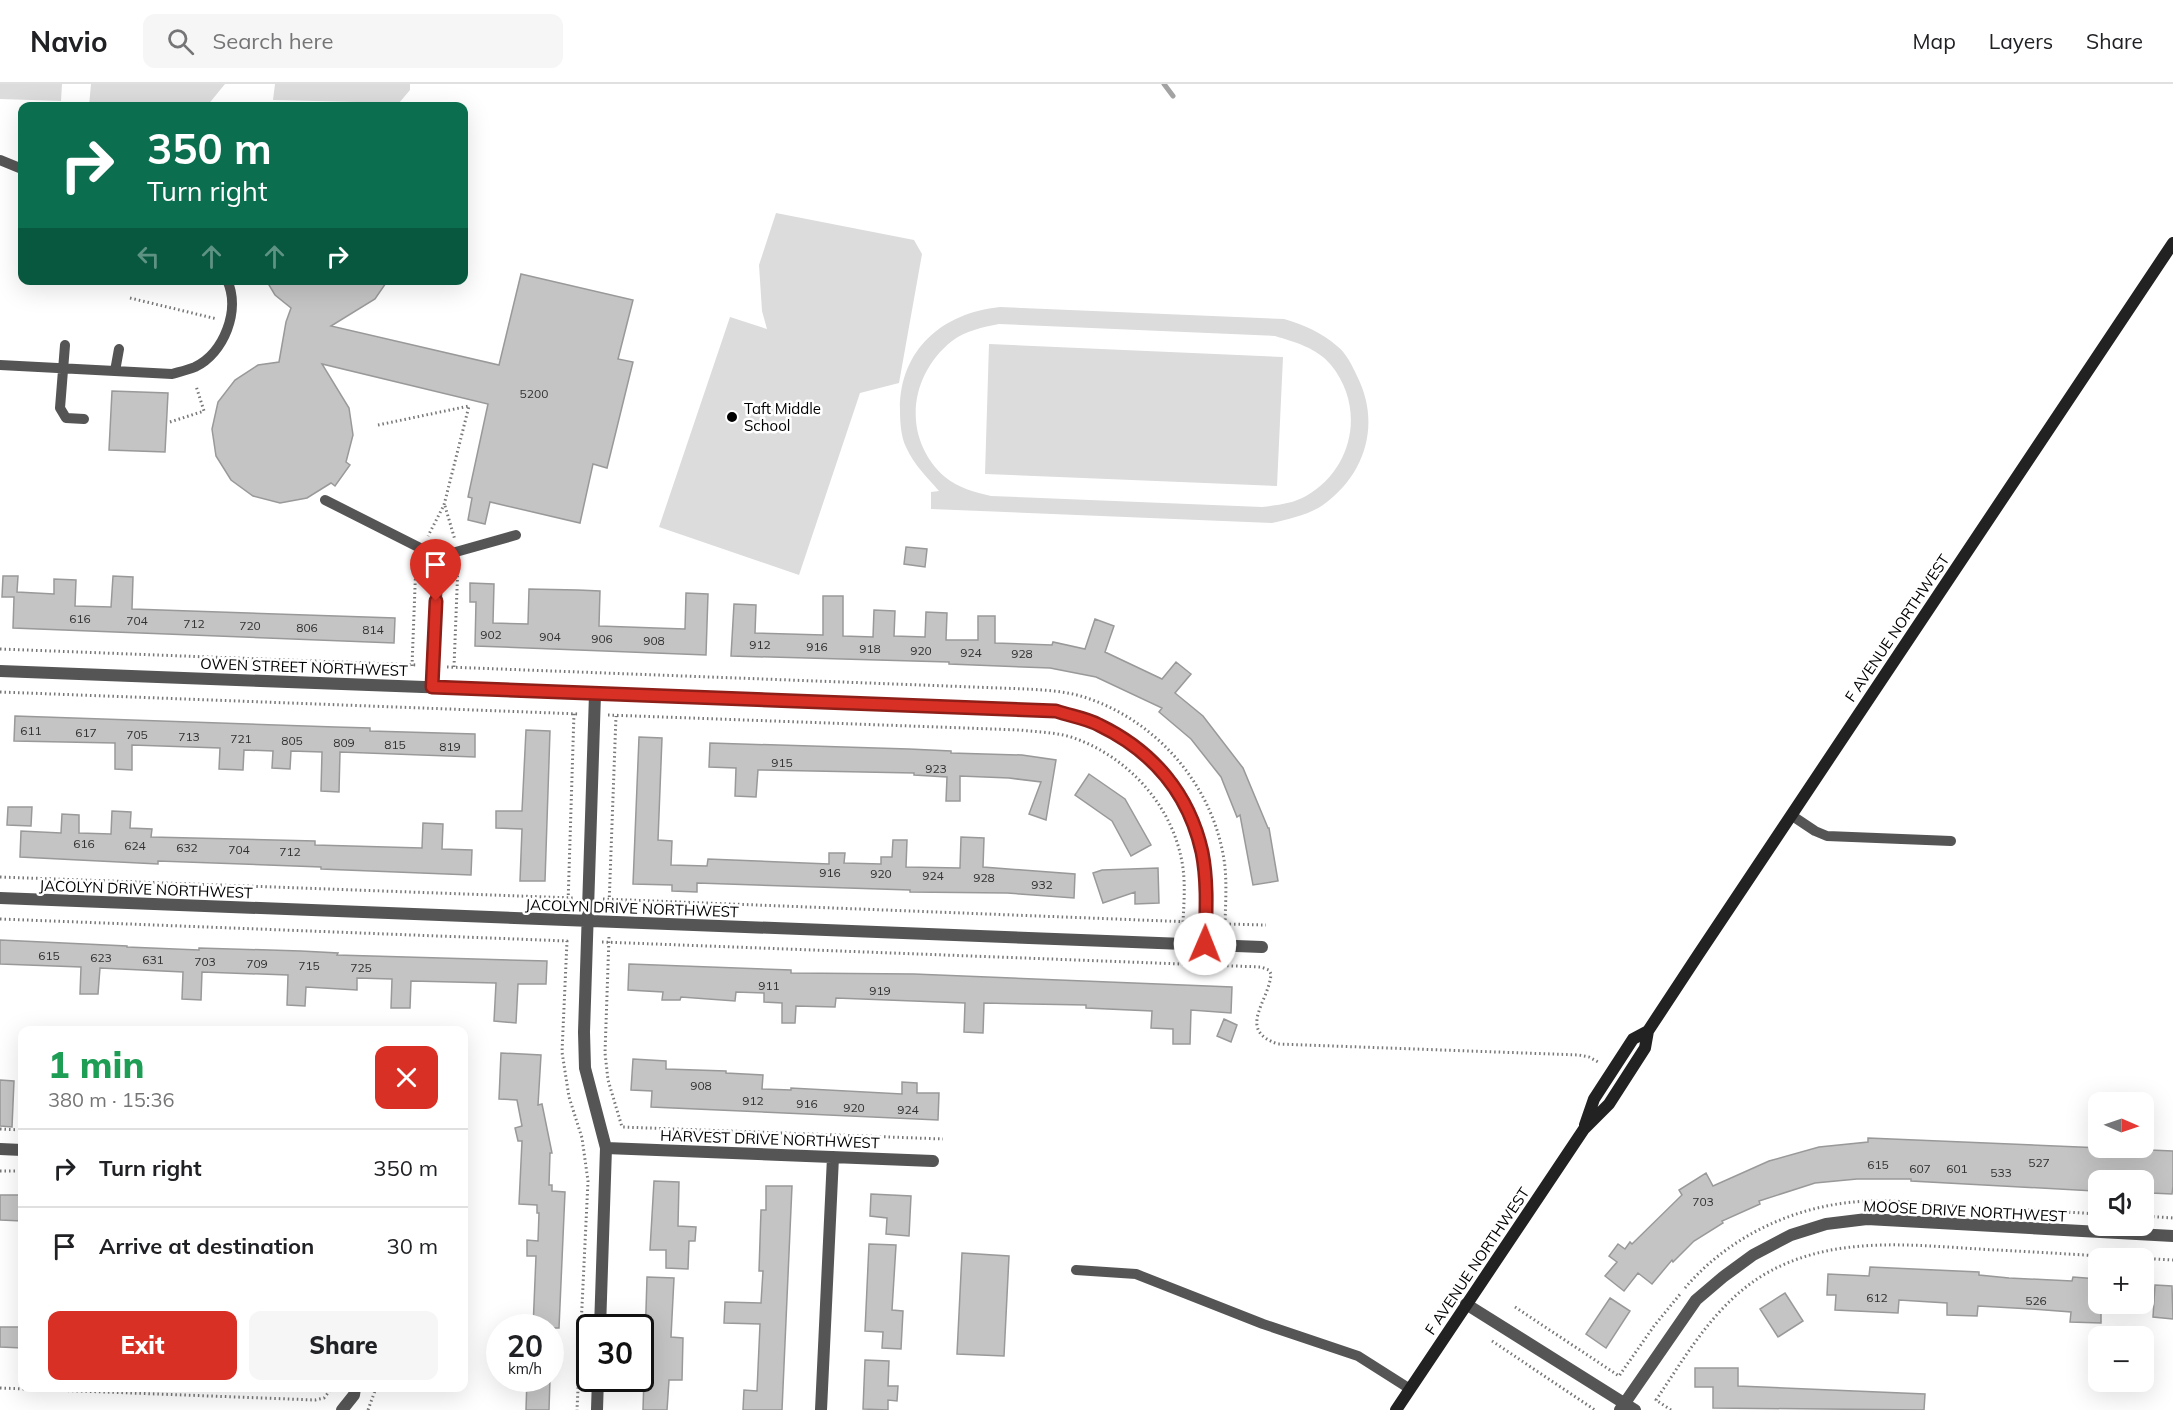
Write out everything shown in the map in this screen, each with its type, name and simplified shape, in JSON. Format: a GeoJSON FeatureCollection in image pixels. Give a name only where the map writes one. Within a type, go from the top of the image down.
{"type":"FeatureCollection","features":[{"type":"Feature","properties":{"kind":"main road","name":"F AVENUE NORTHWEST"},"geometry":{"type":"LineString","coordinates":[[1396,1410],[1584,1129],[1614,1097],[1645,1048],[1648,1031],[2173,243]]}},
{"type":"Feature","properties":{"kind":"street"},"geometry":{"type":"LineString","coordinates":[[432,687],[438,557]]}},
{"type":"Feature","properties":{"kind":"street","name":"OWEN STREET NORTHWEST"},"geometry":{"type":"LineString","coordinates":[[0,671],[1056,711],[1099,724],[1132,745],[1163,771],[1187,806],[1202,853],[1206,894],[1205,944]]}},
{"type":"Feature","properties":{"kind":"street"},"geometry":{"type":"LineString","coordinates":[[595,694],[584,1032],[585,1068],[606,1148],[600,1314]]}},
{"type":"Feature","properties":{"kind":"street","name":"JACOLYN DRIVE NORTHWEST"},"geometry":{"type":"LineString","coordinates":[[0,898],[1262,946]]}},
{"type":"Feature","properties":{"kind":"street","name":"HARVEST DRIVE NORTHWEST"},"geometry":{"type":"LineString","coordinates":[[606,1148],[933,1161]]}},
{"type":"Feature","properties":{"kind":"street"},"geometry":{"type":"LineString","coordinates":[[0,1149],[18,1150]]}},
{"type":"Feature","properties":{"kind":"street"},"geometry":{"type":"LineString","coordinates":[[821,1410],[833,1157]]}},
{"type":"Feature","properties":{"kind":"street","name":"MOOSE DRIVE NORTHWEST"},"geometry":{"type":"LineString","coordinates":[[1627,1408],[1696,1300],[1753,1255],[1791,1235],[1826,1224],[1867,1219],[2173,1236]]}},
{"type":"Feature","properties":{"kind":"street"},"geometry":{"type":"LineString","coordinates":[[1467,1304],[1627,1408]]}},
{"type":"Feature","properties":{"kind":"street"},"geometry":{"type":"LineString","coordinates":[[342,1410],[355,1392]]}},
{"type":"Feature","properties":{"kind":"street"},"geometry":{"type":"LineString","coordinates":[[597,1410],[598,1392]]}},
{"type":"Feature","properties":{"kind":"lane"},"geometry":{"type":"LineString","coordinates":[[0,160],[18,168]]}},
{"type":"Feature","properties":{"kind":"lane"},"geometry":{"type":"LineString","coordinates":[[0,365],[172,374],[196,367],[216,351],[230,322],[231,290],[229,285]]}},
{"type":"Feature","properties":{"kind":"lane"},"geometry":{"type":"LineString","coordinates":[[65,345],[60,408],[66,418],[84,419]]}},
{"type":"Feature","properties":{"kind":"lane"},"geometry":{"type":"LineString","coordinates":[[114,371],[118,349]]}},
{"type":"Feature","properties":{"kind":"lane"},"geometry":{"type":"LineString","coordinates":[[325,500],[438,557],[516,535]]}},
{"type":"Feature","properties":{"kind":"lane"},"geometry":{"type":"LineString","coordinates":[[1791,815],[1827,836],[1951,840]]}},
{"type":"Feature","properties":{"kind":"lane"},"geometry":{"type":"LineString","coordinates":[[1076,1270],[1136,1274],[1263,1324],[1358,1356],[1410,1389]]}},
{"type":"Feature","properties":{"kind":"path"},"geometry":{"type":"LineString","coordinates":[[130,298],[230,322]]}},
{"type":"Feature","properties":{"kind":"path"},"geometry":{"type":"LineString","coordinates":[[170,422],[204,411],[196,386]]}},
{"type":"Feature","properties":{"kind":"path"},"geometry":{"type":"LineString","coordinates":[[378,425],[468,406],[444,505],[416,560],[412,676]]}},
{"type":"Feature","properties":{"kind":"path"},"geometry":{"type":"LineString","coordinates":[[444,505],[458,561],[454,667]]}},
{"type":"Feature","properties":{"kind":"path"},"geometry":{"type":"LineString","coordinates":[[0,650],[423,666]]}},
{"type":"Feature","properties":{"kind":"path"},"geometry":{"type":"LineString","coordinates":[[0,692],[583,714]]}},
{"type":"Feature","properties":{"kind":"path"},"geometry":{"type":"LineString","coordinates":[[609,906],[616,706]]}},
{"type":"Feature","properties":{"kind":"path"},"geometry":{"type":"LineString","coordinates":[[568,904],[574,713]]}},
{"type":"Feature","properties":{"kind":"path"},"geometry":{"type":"LineString","coordinates":[[606,715],[1020,730],[1053,733],[1077,740],[1101,751],[1126,767],[1149,790],[1165,815],[1175,835],[1182,866],[1183,922]]}},
{"type":"Feature","properties":{"kind":"path"},"geometry":{"type":"LineString","coordinates":[[0,877],[574,898]]}},
{"type":"Feature","properties":{"kind":"path"},"geometry":{"type":"LineString","coordinates":[[603,900],[1192,922]]}},
{"type":"Feature","properties":{"kind":"path"},"geometry":{"type":"LineString","coordinates":[[0,919],[567,941],[562,1052],[569,1097],[582,1138],[588,1181],[577,1410]]}},
{"type":"Feature","properties":{"kind":"path"},"geometry":{"type":"LineString","coordinates":[[1217,924],[1266,925]]}},
{"type":"Feature","properties":{"kind":"path"},"geometry":{"type":"LineString","coordinates":[[609,937],[605,1059],[608,1080],[622,1127],[943,1139]]}},
{"type":"Feature","properties":{"kind":"path"},"geometry":{"type":"LineString","coordinates":[[602,942],[1261,967],[1269,970],[1271,975],[1258,1012],[1257,1028],[1264,1040],[1278,1044],[1579,1055],[1589,1057],[1603,1065]]}},
{"type":"Feature","properties":{"kind":"path"},"geometry":{"type":"LineString","coordinates":[[0,1129],[18,1130]]}},
{"type":"Feature","properties":{"kind":"path"},"geometry":{"type":"LineString","coordinates":[[0,1171],[18,1172]]}},
{"type":"Feature","properties":{"kind":"path"},"geometry":{"type":"LineString","coordinates":[[1515,1307],[1619,1376],[1654,1326],[1701,1270],[1744,1237],[1784,1218],[1826,1206],[1870,1201],[2088,1213]]}},
{"type":"Feature","properties":{"kind":"path"},"geometry":{"type":"LineString","coordinates":[[2154,1217],[2173,1218]]}},
{"type":"Feature","properties":{"kind":"path"},"geometry":{"type":"LineString","coordinates":[[1671,1410],[1656,1400],[1713,1319],[1736,1295],[1764,1274],[1820,1251],[1877,1244],[2173,1260]]}},
{"type":"Feature","properties":{"kind":"path"},"geometry":{"type":"LineString","coordinates":[[1492,1341],[1594,1410]]}},
{"type":"Feature","properties":{"kind":"path"},"geometry":{"type":"LineString","coordinates":[[0,1388],[18,1389]]}},
{"type":"Feature","properties":{"kind":"path"},"geometry":{"type":"LineString","coordinates":[[105,1392],[315,1400],[324,1398],[329,1392]]}},
{"type":"Feature","properties":{"kind":"path"},"geometry":{"type":"LineString","coordinates":[[368,1410],[375,1392]]}},
{"type":"Feature","properties":{"kind":"shaded area"},"geometry":{"type":"Polygon","coordinates":[[[0,84],[62,84],[61,101],[0,99],[0,84]]]}},
{"type":"Feature","properties":{"kind":"shaded area"},"geometry":{"type":"Polygon","coordinates":[[[91,84],[225,84],[210,102],[89,102],[91,84]]]}},
{"type":"Feature","properties":{"kind":"shaded area"},"geometry":{"type":"Polygon","coordinates":[[[275,84],[410,84],[410,90],[400,102],[273,100],[275,84]]]}},
{"type":"Feature","properties":{"kind":"shaded area"},"geometry":{"type":"Polygon","coordinates":[[[776,213],[914,240],[922,254],[899,383],[860,393],[799,575],[659,527],[730,317],[767,329],[762,311],[759,265],[776,213]]]}},
{"type":"Feature","properties":{"kind":"shaded area"},"geometry":{"type":"Polygon","coordinates":[[[1000,307],[1284,319],[1305,326],[1325,337],[1343,352],[1364,394],[1368,412],[1368,429],[1359,463],[1338,492],[1323,505],[1305,514],[1272,523],[931,509],[931,492],[939,491],[917,465],[904,443],[900,420],[902,390],[907,370],[916,353],[928,339],[959,317],[1000,307]],[[999,324],[974,330],[952,341],[937,355],[926,372],[919,389],[916,408],[917,426],[922,445],[931,462],[950,481],[991,496],[1262,507],[1295,501],[1322,484],[1335,470],[1344,454],[1351,418],[1342,382],[1331,365],[1312,350],[1275,336],[999,324]]]}},
{"type":"Feature","properties":{"kind":"shaded area"},"geometry":{"type":"Polygon","coordinates":[[[989,344],[1283,357],[1277,486],[985,474],[989,344]]]}},
{"type":"Feature","properties":{"kind":"building"},"geometry":{"type":"Polygon","coordinates":[[[521,274],[633,300],[618,359],[633,362],[607,468],[593,464],[580,523],[490,502],[485,524],[468,520],[472,498],[468,497],[488,404],[322,364],[349,408],[353,435],[346,462],[350,465],[335,486],[331,483],[307,498],[280,503],[253,496],[231,480],[216,456],[212,429],[218,402],[235,380],[258,365],[279,362],[286,322],[291,308],[275,295],[269,285],[385,285],[375,299],[331,326],[499,365],[521,274]]]}},
{"type":"Feature","properties":{"kind":"building"},"geometry":{"type":"Polygon","coordinates":[[[112,391],[168,393],[165,452],[109,450],[112,391]]]}},
{"type":"Feature","properties":{"kind":"building"},"geometry":{"type":"Polygon","coordinates":[[[906,547],[927,549],[925,567],[904,564],[906,547]]]}},
{"type":"Feature","properties":{"kind":"building"},"geometry":{"type":"Polygon","coordinates":[[[3,576],[18,576],[17,592],[54,594],[54,579],[76,580],[75,606],[111,607],[113,576],[133,577],[132,609],[395,618],[394,643],[13,628],[14,597],[2,597],[3,576]]]}},
{"type":"Feature","properties":{"kind":"building"},"geometry":{"type":"Polygon","coordinates":[[[470,583],[494,584],[493,623],[528,624],[529,589],[578,590],[600,591],[599,626],[685,629],[686,593],[708,594],[706,655],[475,646],[476,602],[470,602],[470,583]]]}},
{"type":"Feature","properties":{"kind":"building"},"geometry":{"type":"Polygon","coordinates":[[[823,596],[843,596],[843,636],[873,637],[874,610],[895,611],[894,636],[925,637],[926,612],[947,613],[946,640],[978,640],[978,616],[995,616],[995,643],[1052,645],[1053,642],[1085,649],[1095,619],[1114,626],[1105,652],[1162,679],[1176,662],[1191,674],[1175,693],[1203,716],[1243,768],[1269,828],[1278,881],[1253,885],[1240,815],[1237,817],[1221,777],[1191,739],[1159,712],[1162,708],[1096,677],[1050,668],[949,664],[949,662],[731,656],[734,604],[756,605],[755,633],[823,635],[823,596]]]}},
{"type":"Feature","properties":{"kind":"building"},"geometry":{"type":"Polygon","coordinates":[[[15,716],[370,728],[370,731],[475,734],[475,757],[340,752],[339,792],[321,791],[322,752],[291,751],[290,769],[272,768],[273,751],[244,750],[243,770],[219,769],[220,748],[132,745],[132,770],[115,769],[115,743],[14,741],[15,716]]]}},
{"type":"Feature","properties":{"kind":"building"},"geometry":{"type":"Polygon","coordinates":[[[526,730],[550,731],[545,881],[520,881],[522,829],[496,828],[496,811],[522,811],[526,730]]]}},
{"type":"Feature","properties":{"kind":"building"},"geometry":{"type":"Polygon","coordinates":[[[639,737],[662,738],[658,840],[672,841],[671,865],[707,866],[708,859],[829,864],[829,853],[845,853],[844,863],[881,864],[881,857],[892,857],[893,840],[907,840],[906,867],[960,868],[961,837],[984,838],[983,867],[1075,874],[1074,898],[1007,893],[910,892],[910,890],[697,883],[697,892],[672,891],[672,885],[633,884],[639,737]]]}},
{"type":"Feature","properties":{"kind":"building"},"geometry":{"type":"Polygon","coordinates":[[[710,743],[951,751],[951,753],[1022,755],[1056,760],[1046,820],[1029,814],[1041,782],[1009,778],[960,776],[960,801],[946,801],[947,777],[914,775],[914,773],[758,770],[756,797],[735,796],[736,768],[709,767],[710,743]]]}},
{"type":"Feature","properties":{"kind":"building"},"geometry":{"type":"Polygon","coordinates":[[[1089,774],[1125,799],[1151,845],[1131,856],[1112,821],[1075,795],[1089,774]]]}},
{"type":"Feature","properties":{"kind":"building"},"geometry":{"type":"Polygon","coordinates":[[[8,807],[32,807],[31,826],[7,825],[8,807]]]}},
{"type":"Feature","properties":{"kind":"building"},"geometry":{"type":"Polygon","coordinates":[[[112,811],[131,812],[130,828],[152,829],[151,837],[315,841],[315,845],[422,848],[423,823],[443,824],[442,849],[472,850],[471,875],[321,869],[321,867],[158,861],[158,864],[20,857],[21,831],[61,833],[62,814],[79,815],[79,833],[111,834],[112,811]]]}},
{"type":"Feature","properties":{"kind":"building"},"geometry":{"type":"Polygon","coordinates":[[[1158,868],[1159,903],[1135,904],[1135,892],[1103,903],[1093,873],[1102,870],[1158,868]]]}},
{"type":"Feature","properties":{"kind":"building"},"geometry":{"type":"Polygon","coordinates":[[[0,940],[199,950],[199,948],[301,951],[338,953],[337,955],[547,961],[546,984],[518,984],[516,1023],[494,1021],[496,983],[411,981],[410,1008],[391,1008],[392,979],[357,978],[357,990],[306,987],[305,1006],[287,1005],[288,975],[202,972],[201,1000],[182,999],[183,972],[100,968],[98,994],[80,994],[81,967],[0,964],[0,940]]]}},
{"type":"Feature","properties":{"kind":"building"},"geometry":{"type":"Polygon","coordinates":[[[629,964],[791,970],[791,973],[914,974],[1232,987],[1231,1013],[1191,1010],[1190,1044],[1173,1044],[1173,1029],[1151,1028],[1152,1011],[1086,1008],[1086,1005],[984,1003],[983,1033],[964,1032],[965,1003],[836,998],[835,1007],[796,1006],[795,1023],[782,1023],[782,1003],[764,1002],[764,993],[736,992],[735,1001],[681,997],[680,1000],[662,1000],[663,992],[628,990],[629,964]]]}},
{"type":"Feature","properties":{"kind":"building"},"geometry":{"type":"Polygon","coordinates":[[[1224,1019],[1237,1025],[1231,1042],[1217,1036],[1224,1019]]]}},
{"type":"Feature","properties":{"kind":"building"},"geometry":{"type":"Polygon","coordinates":[[[501,1053],[541,1055],[538,1105],[542,1104],[552,1153],[550,1153],[549,1185],[552,1185],[552,1191],[565,1192],[560,1314],[534,1314],[536,1256],[527,1256],[527,1240],[538,1241],[539,1213],[537,1213],[537,1205],[519,1204],[522,1141],[518,1141],[515,1128],[522,1126],[517,1100],[499,1099],[501,1053]]]}},
{"type":"Feature","properties":{"kind":"building"},"geometry":{"type":"Polygon","coordinates":[[[633,1059],[666,1061],[666,1069],[763,1075],[762,1089],[791,1090],[791,1088],[902,1094],[902,1082],[917,1083],[917,1093],[939,1093],[938,1120],[651,1107],[652,1091],[631,1090],[633,1059]]]}},
{"type":"Feature","properties":{"kind":"building"},"geometry":{"type":"Polygon","coordinates":[[[0,1080],[14,1081],[12,1127],[0,1126],[0,1080]]]}},
{"type":"Feature","properties":{"kind":"building"},"geometry":{"type":"Polygon","coordinates":[[[1868,1138],[2088,1147],[2088,1158],[2154,1158],[2154,1150],[2173,1151],[2172,1194],[2154,1193],[2154,1170],[2088,1170],[2088,1191],[1911,1181],[1911,1179],[1857,1179],[1815,1183],[1759,1201],[1760,1204],[1722,1221],[1723,1223],[1694,1241],[1673,1262],[1672,1260],[1652,1284],[1638,1273],[1624,1291],[1605,1276],[1617,1262],[1609,1256],[1618,1244],[1625,1249],[1630,1242],[1632,1244],[1682,1195],[1679,1190],[1706,1173],[1713,1186],[1769,1161],[1819,1147],[1868,1142],[1868,1138]]]}},
{"type":"Feature","properties":{"kind":"building"},"geometry":{"type":"Polygon","coordinates":[[[654,1181],[679,1182],[678,1226],[696,1227],[695,1241],[689,1241],[688,1269],[666,1268],[666,1250],[650,1250],[654,1181]]]}},
{"type":"Feature","properties":{"kind":"building"},"geometry":{"type":"Polygon","coordinates":[[[766,1186],[792,1186],[782,1410],[743,1410],[744,1390],[757,1391],[760,1324],[724,1323],[725,1302],[761,1303],[763,1271],[759,1271],[761,1210],[766,1210],[766,1186]]]}},
{"type":"Feature","properties":{"kind":"building"},"geometry":{"type":"Polygon","coordinates":[[[871,1194],[911,1196],[909,1236],[886,1234],[887,1218],[870,1216],[871,1194]]]}},
{"type":"Feature","properties":{"kind":"building"},"geometry":{"type":"Polygon","coordinates":[[[0,1195],[18,1195],[18,1221],[0,1220],[0,1195]]]}},
{"type":"Feature","properties":{"kind":"building"},"geometry":{"type":"Polygon","coordinates":[[[869,1244],[896,1245],[892,1310],[903,1311],[901,1349],[882,1348],[883,1332],[865,1331],[869,1244]]]}},
{"type":"Feature","properties":{"kind":"building"},"geometry":{"type":"Polygon","coordinates":[[[962,1253],[1009,1256],[1004,1356],[957,1354],[962,1253]]]}},
{"type":"Feature","properties":{"kind":"building"},"geometry":{"type":"Polygon","coordinates":[[[1870,1267],[1979,1272],[1979,1275],[2009,1278],[2072,1281],[2073,1277],[2088,1278],[2088,1314],[2101,1314],[2101,1323],[2070,1322],[2071,1312],[1978,1306],[1977,1316],[1947,1315],[1947,1303],[1899,1300],[1898,1313],[1835,1310],[1836,1295],[1827,1295],[1828,1274],[1869,1276],[1870,1267]]]}},
{"type":"Feature","properties":{"kind":"building"},"geometry":{"type":"Polygon","coordinates":[[[647,1277],[674,1278],[671,1337],[683,1338],[682,1380],[669,1380],[667,1410],[643,1410],[644,1392],[654,1392],[654,1314],[646,1314],[647,1277]]]}},
{"type":"Feature","properties":{"kind":"building"},"geometry":{"type":"Polygon","coordinates":[[[2155,1285],[2172,1286],[2173,1319],[2153,1317],[2155,1285]]]}},
{"type":"Feature","properties":{"kind":"building"},"geometry":{"type":"Polygon","coordinates":[[[1785,1293],[1803,1321],[1778,1337],[1760,1309],[1785,1293]]]}},
{"type":"Feature","properties":{"kind":"building"},"geometry":{"type":"Polygon","coordinates":[[[1610,1298],[1630,1311],[1606,1348],[1586,1334],[1610,1298]]]}},
{"type":"Feature","properties":{"kind":"building"},"geometry":{"type":"Polygon","coordinates":[[[0,1327],[18,1327],[18,1348],[0,1347],[0,1327]]]}},
{"type":"Feature","properties":{"kind":"building"},"geometry":{"type":"Polygon","coordinates":[[[865,1360],[889,1361],[888,1386],[898,1386],[897,1401],[888,1400],[888,1410],[863,1409],[865,1360]]]}},
{"type":"Feature","properties":{"kind":"building"},"geometry":{"type":"Polygon","coordinates":[[[1695,1368],[1738,1368],[1738,1386],[1925,1394],[1924,1410],[1713,1408],[1713,1387],[1695,1387],[1695,1368]]]}},
{"type":"Feature","properties":{"kind":"building"},"geometry":{"type":"Polygon","coordinates":[[[527,1392],[550,1392],[549,1410],[526,1410],[527,1392]]]}},
{"type":"Feature","properties":{"kind":"waterway"},"geometry":{"type":"LineString","coordinates":[[1164,84],[1173,96]]}},
{"type":"Feature","properties":{"kind":"place","name":"Taft Middle School"},"geometry":{"type":"Point","coordinates":[732,417]}},
{"type":"Feature","properties":{"kind":"route"},"geometry":{"type":"LineString","coordinates":[[436,601],[432,687],[1056,711],[1099,724],[1132,745],[1163,771],[1187,806],[1202,853],[1206,894],[1205,944]]}}]}
